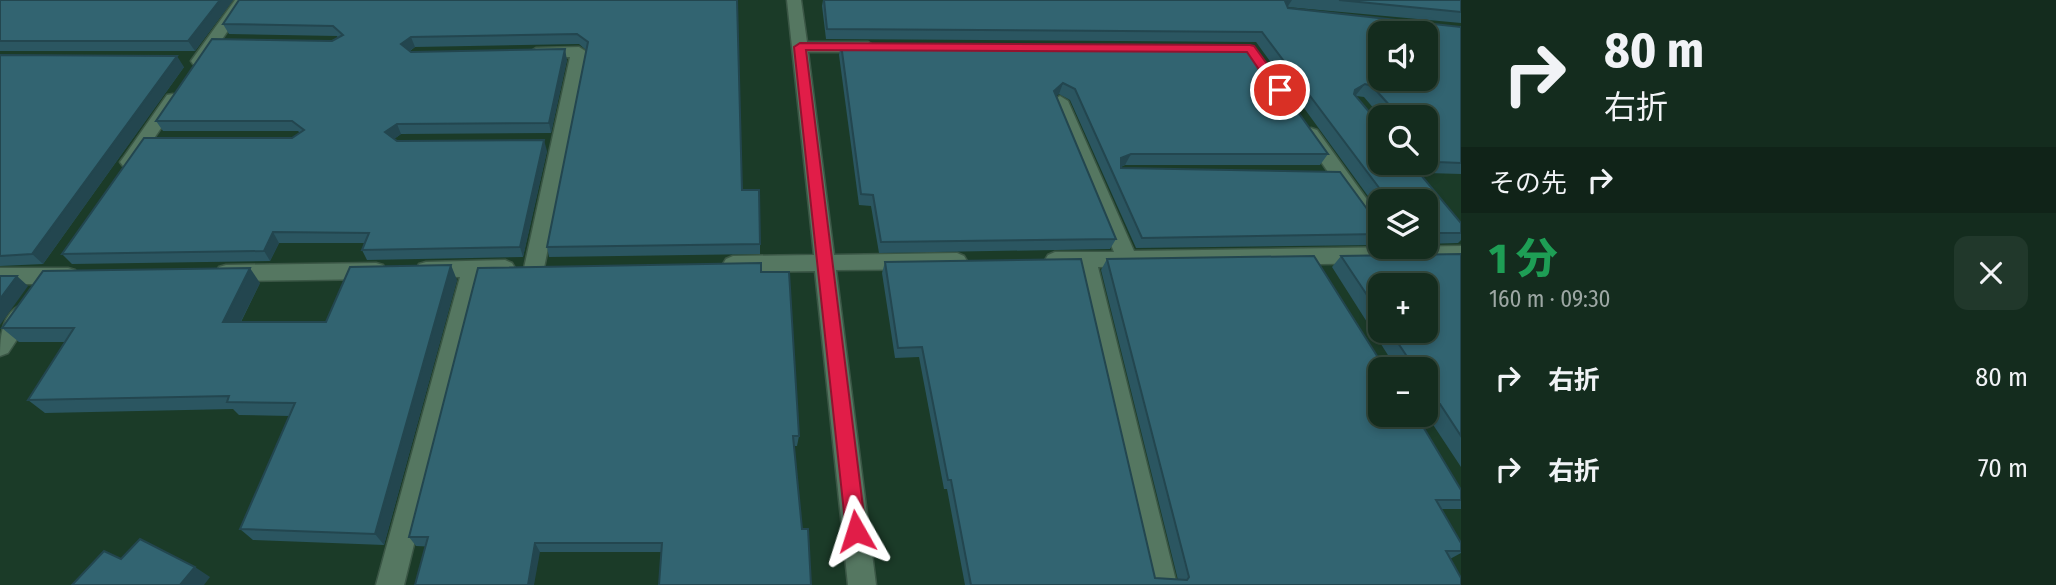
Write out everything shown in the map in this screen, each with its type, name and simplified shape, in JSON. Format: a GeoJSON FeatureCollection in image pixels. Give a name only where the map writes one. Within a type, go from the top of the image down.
{"type":"FeatureCollection","features":[{"type":"Feature","properties":{"kind":"street"},"geometry":{"type":"LineString","coordinates":[[121,174],[194,59],[219,42],[242,0]]}},
{"type":"Feature","properties":{"kind":"street"},"geometry":{"type":"LineString","coordinates":[[794,0],[862,585]]}},
{"type":"Feature","properties":{"kind":"street"},"geometry":{"type":"LineString","coordinates":[[800,47],[882,47]]}},
{"type":"Feature","properties":{"kind":"street"},"geometry":{"type":"LineString","coordinates":[[199,274],[541,268],[553,142],[579,52],[524,53]]}},
{"type":"Feature","properties":{"kind":"street"},"geometry":{"type":"LineString","coordinates":[[1060,101],[1127,258]]}},
{"type":"Feature","properties":{"kind":"street"},"geometry":{"type":"LineString","coordinates":[[1299,117],[1368,215]]}},
{"type":"Feature","properties":{"kind":"street"},"geometry":{"type":"LineString","coordinates":[[145,140],[173,140]]}},
{"type":"Feature","properties":{"kind":"street"},"geometry":{"type":"LineString","coordinates":[[1312,174],[1339,174]]}},
{"type":"Feature","properties":{"kind":"street"},"geometry":{"type":"LineString","coordinates":[[0,347],[65,253]]}},
{"type":"Feature","properties":{"kind":"street"},"geometry":{"type":"LineString","coordinates":[[1031,260],[1312,256],[1368,253]]}},
{"type":"Feature","properties":{"kind":"street"},"geometry":{"type":"LineString","coordinates":[[1438,253],[1461,254]]}},
{"type":"Feature","properties":{"kind":"street"},"geometry":{"type":"LineString","coordinates":[[1312,256],[1327,278]]}},
{"type":"Feature","properties":{"kind":"street"},"geometry":{"type":"LineString","coordinates":[[1086,259],[1163,585]]}},
{"type":"Feature","properties":{"kind":"street"},"geometry":{"type":"LineString","coordinates":[[715,265],[976,261]]}},
{"type":"Feature","properties":{"kind":"street"},"geometry":{"type":"LineString","coordinates":[[390,585],[472,269]]}},
{"type":"Feature","properties":{"kind":"street"},"geometry":{"type":"LineString","coordinates":[[0,276],[90,275]]}},
{"type":"Feature","properties":{"kind":"building"},"geometry":{"type":"Polygon","coordinates":[[[0,0],[220,0],[188,41],[0,41],[0,0]]]}},
{"type":"Feature","properties":{"kind":"building"},"geometry":{"type":"Polygon","coordinates":[[[239,0],[737,0],[742,190],[759,190],[760,244],[547,247],[588,42],[577,34],[411,37],[401,44],[411,52],[565,49],[549,123],[397,124],[385,132],[397,141],[544,140],[520,247],[362,250],[369,233],[273,232],[264,251],[62,254],[144,138],[292,138],[304,130],[292,121],[156,121],[212,39],[332,41],[343,35],[333,26],[223,24],[239,0]]]}},
{"type":"Feature","properties":{"kind":"building"},"geometry":{"type":"Polygon","coordinates":[[[824,0],[1287,0],[1285,1],[1288,8],[1406,21],[1368,21],[1368,85],[1355,90],[1354,94],[1368,111],[1368,173],[1262,32],[827,29],[824,0]]]}},
{"type":"Feature","properties":{"kind":"building"},"geometry":{"type":"Polygon","coordinates":[[[1339,0],[1461,0],[1461,12],[1339,0]]]}},
{"type":"Feature","properties":{"kind":"building"},"geometry":{"type":"Polygon","coordinates":[[[1438,24],[1461,27],[1461,163],[1438,162],[1438,105],[1389,105],[1377,91],[1438,91],[1438,24]]]}},
{"type":"Feature","properties":{"kind":"building"},"geometry":{"type":"Polygon","coordinates":[[[841,44],[1250,45],[1328,154],[1131,154],[1121,158],[1121,168],[1340,172],[1368,210],[1368,234],[1142,238],[1075,89],[1063,83],[1054,91],[1116,239],[881,242],[873,195],[861,194],[841,44]]]}},
{"type":"Feature","properties":{"kind":"building"},"geometry":{"type":"Polygon","coordinates":[[[0,55],[177,56],[32,254],[0,256],[0,55]]]}},
{"type":"Feature","properties":{"kind":"building"},"geometry":{"type":"Polygon","coordinates":[[[1369,175],[1421,175],[1433,189],[1380,189],[1369,175]]]}},
{"type":"Feature","properties":{"kind":"building"},"geometry":{"type":"Polygon","coordinates":[[[1438,195],[1461,223],[1461,233],[1438,233],[1438,195]]]}},
{"type":"Feature","properties":{"kind":"building"},"geometry":{"type":"Polygon","coordinates":[[[1438,254],[1461,254],[1461,436],[1438,404],[1438,357],[1407,357],[1398,343],[1438,343],[1438,273],[1368,273],[1368,296],[1341,256],[1368,256],[1368,259],[1438,259],[1438,254]]]}},
{"type":"Feature","properties":{"kind":"building"},"geometry":{"type":"Polygon","coordinates":[[[1314,256],[1378,357],[1368,357],[1368,427],[1423,427],[1461,490],[1461,500],[1436,500],[1461,543],[1461,551],[1446,551],[1461,578],[1461,585],[971,585],[922,347],[898,348],[885,262],[1081,259],[1155,578],[1187,580],[1189,577],[1107,259],[1314,256]]]}},
{"type":"Feature","properties":{"kind":"building"},"geometry":{"type":"Polygon","coordinates":[[[761,263],[761,272],[789,272],[799,436],[793,436],[802,529],[808,529],[811,585],[659,585],[662,543],[535,543],[528,585],[415,585],[428,537],[409,537],[478,268],[761,263]]]}},
{"type":"Feature","properties":{"kind":"building"},"geometry":{"type":"Polygon","coordinates":[[[451,265],[375,534],[240,529],[295,403],[227,402],[229,396],[28,400],[74,328],[2,328],[43,271],[250,268],[223,322],[326,322],[350,267],[451,265]]]}},
{"type":"Feature","properties":{"kind":"building"},"geometry":{"type":"Polygon","coordinates":[[[0,276],[17,276],[0,299],[0,276]]]}},
{"type":"Feature","properties":{"kind":"building"},"geometry":{"type":"Polygon","coordinates":[[[140,539],[195,567],[180,585],[72,585],[104,551],[121,559],[140,539]]]}},
{"type":"Feature","properties":{"kind":"route"},"geometry":{"type":"LineString","coordinates":[[856,531],[800,47],[1250,48],[1280,90]]}}]}
